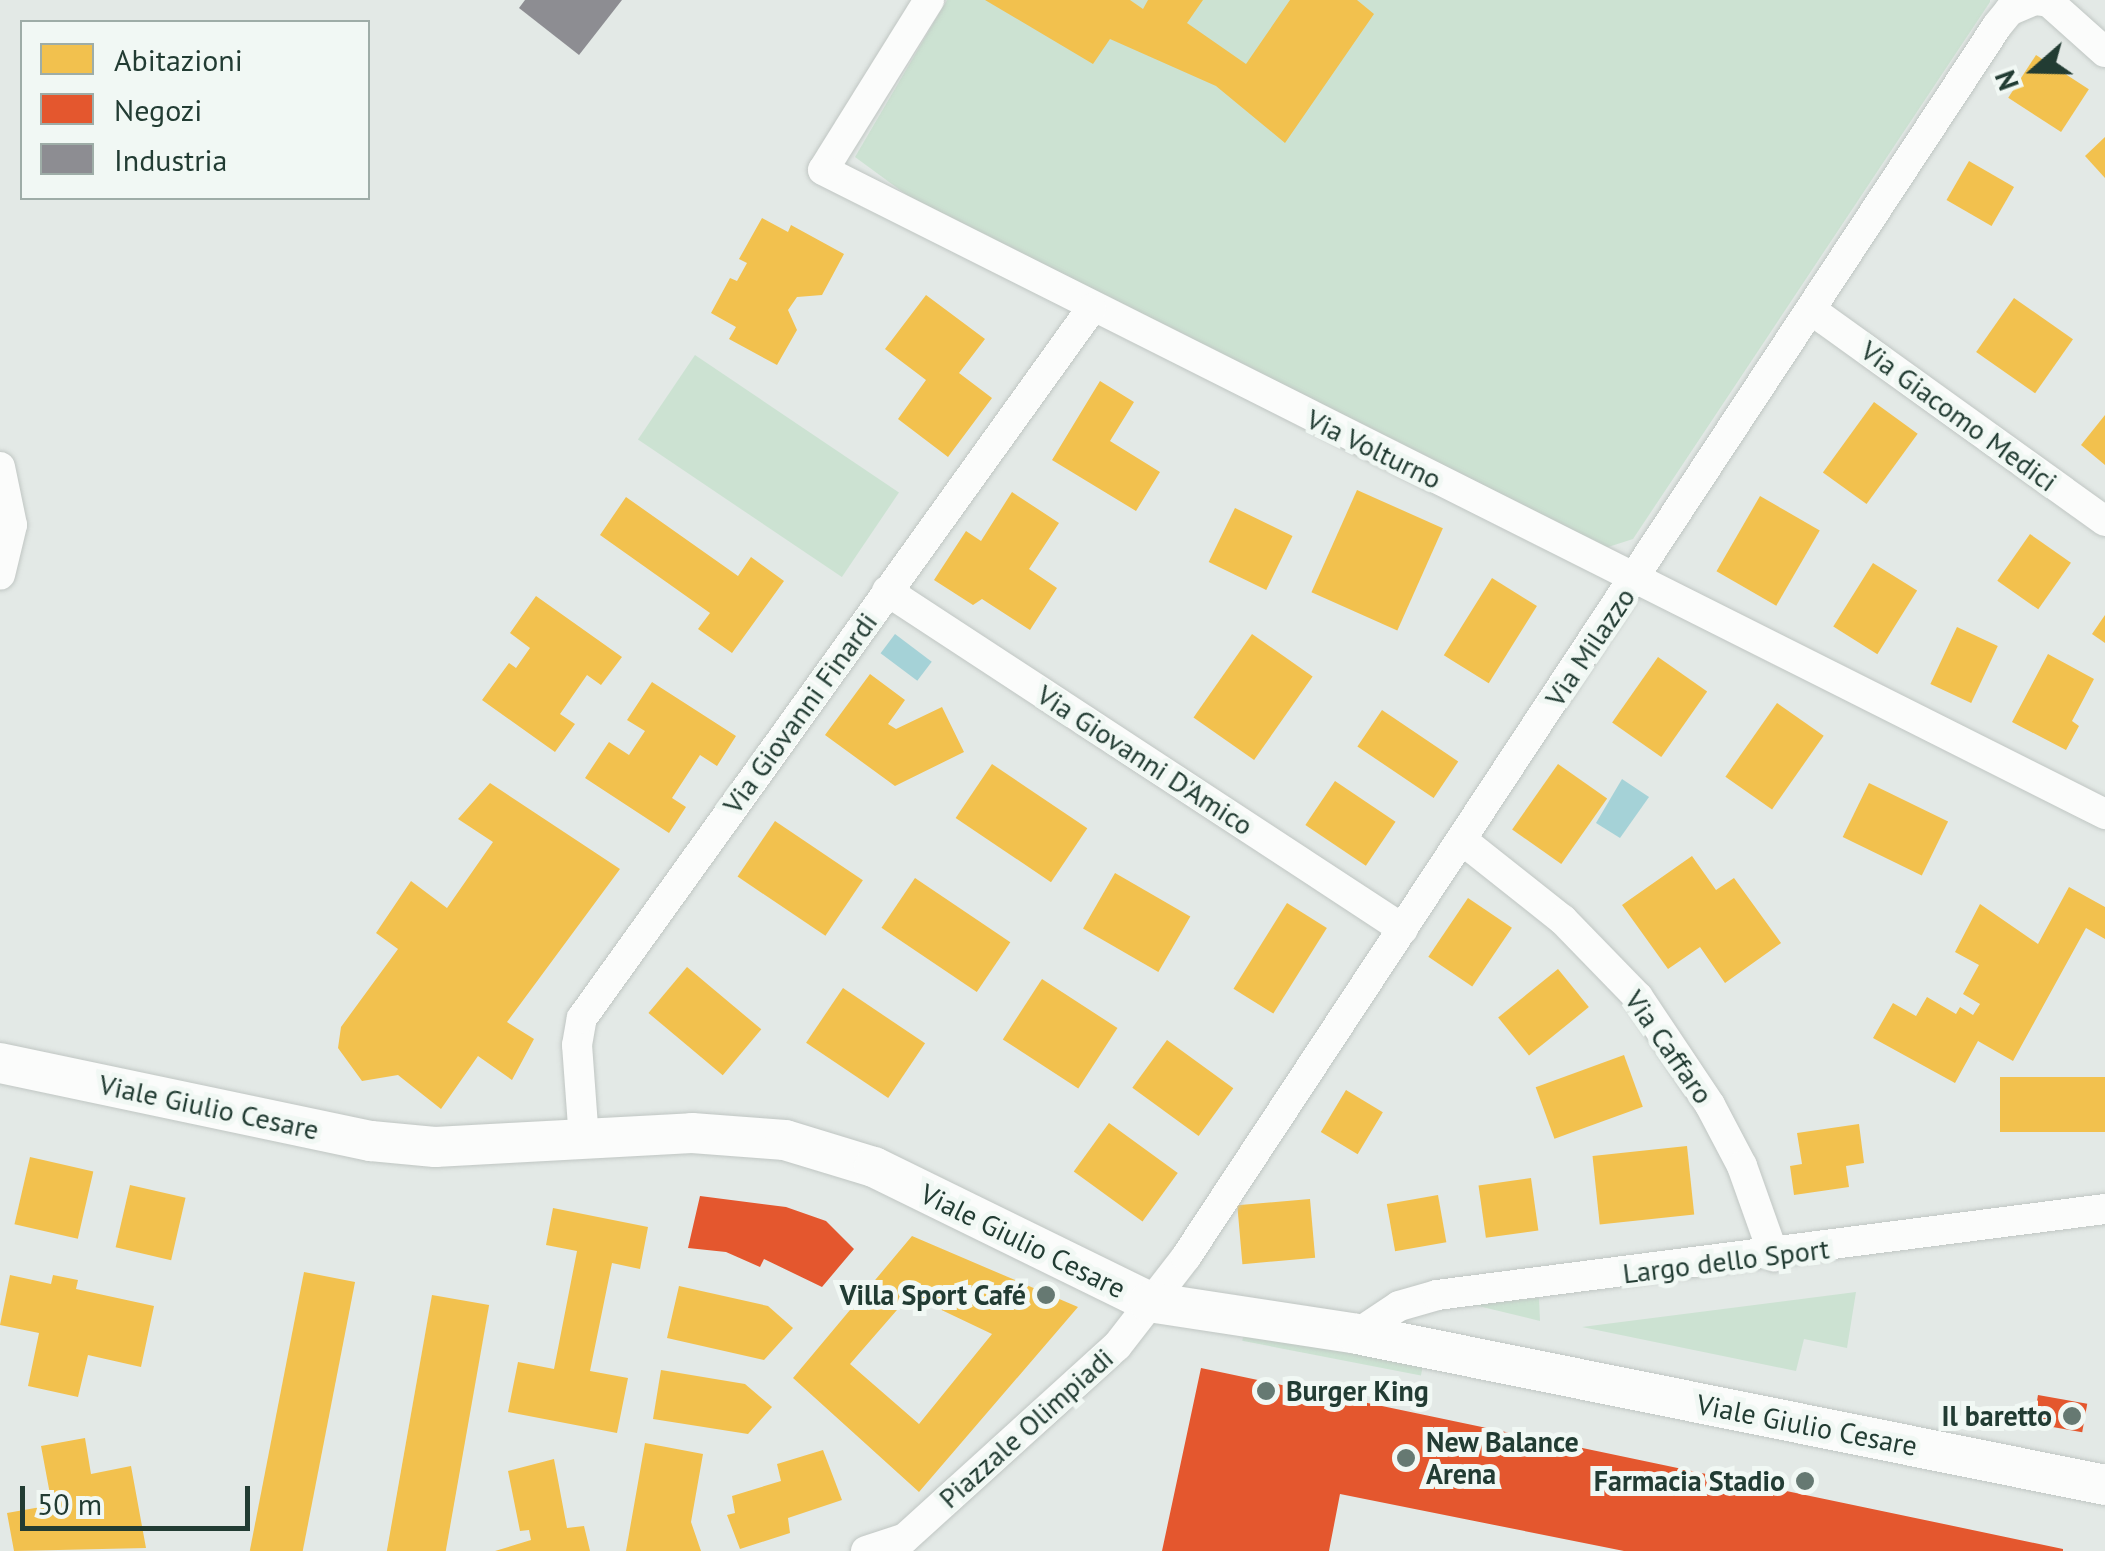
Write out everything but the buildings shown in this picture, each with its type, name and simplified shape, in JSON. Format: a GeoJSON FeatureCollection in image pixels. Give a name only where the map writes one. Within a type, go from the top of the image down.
{"type":"FeatureCollection","features":[{"type":"Feature","properties":{"kind":"street","name":"Via Volturno"},"geometry":{"type":"LineString","coordinates":[[929,0],[823,170],[1091,308],[2105,814]]}},
{"type":"Feature","properties":{"kind":"street"},"geometry":{"type":"LineString","coordinates":[[2035,0],[2050,2],[2105,52]]}},
{"type":"Feature","properties":{"kind":"street","name":"Via Milazzo"},"geometry":{"type":"LineString","coordinates":[[1149,1302],[1186,1257],[1814,312],[1997,26],[2009,11],[2035,0]]}},
{"type":"Feature","properties":{"kind":"street","name":"Via Giovanni Finardi"},"geometry":{"type":"LineString","coordinates":[[584,1140],[577,1045],[582,1018],[1091,308]]}},
{"type":"Feature","properties":{"kind":"street","name":"Via Giacomo Medici"},"geometry":{"type":"LineString","coordinates":[[1814,312],[2105,521]]}},
{"type":"Feature","properties":{"kind":"street"},"geometry":{"type":"LineString","coordinates":[[0,466],[12,525],[0,575]]}},
{"type":"Feature","properties":{"kind":"street","name":"Via Giovanni D'Amico"},"geometry":{"type":"LineString","coordinates":[[887,591],[1403,930]]}},
{"type":"Feature","properties":{"kind":"street","name":"Via Caffaro"},"geometry":{"type":"LineString","coordinates":[[1462,840],[1563,920],[1638,997],[1710,1106],[1742,1166],[1774,1256]]}},
{"type":"Feature","properties":{"kind":"street","name":"Viale Giulio Cesare"},"geometry":{"type":"LineString","coordinates":[[0,1063],[372,1141],[452,1147],[718,1134],[832,1151],[1149,1302],[1357,1334],[2105,1485]]}},
{"type":"Feature","properties":{"kind":"street","name":"Largo dello Sport"},"geometry":{"type":"LineString","coordinates":[[1357,1334],[1399,1306],[1437,1295],[1774,1256],[2105,1209]]}},
{"type":"Feature","properties":{"kind":"street","name":"Piazzale Olimpiadi"},"geometry":{"type":"LineString","coordinates":[[905,1545],[1117,1346],[1149,1302]]}},
{"type":"Feature","properties":{"kind":"street"},"geometry":{"type":"LineString","coordinates":[[866,1551],[905,1545]]}},
{"type":"Feature","properties":{"kind":"green space"},"geometry":{"type":"Polygon","coordinates":[[[947,0],[1990,2],[1633,539],[1605,548],[915,201],[855,157],[947,0]]]}},
{"type":"Feature","properties":{"kind":"green space"},"geometry":{"type":"Polygon","coordinates":[[[695,355],[899,493],[842,577],[638,440],[695,355]]]}},
{"type":"Feature","properties":{"kind":"green space"},"geometry":{"type":"Polygon","coordinates":[[[1856,1292],[1847,1348],[1804,1339],[1796,1371],[1582,1327],[1856,1292]]]}},
{"type":"Feature","properties":{"kind":"green space"},"geometry":{"type":"Polygon","coordinates":[[[1539,1298],[1540,1321],[1470,1304],[1539,1298]]]}},
{"type":"Feature","properties":{"kind":"green space"},"geometry":{"type":"Polygon","coordinates":[[[1244,1332],[1423,1367],[1421,1376],[1242,1341],[1244,1332]]]}},
{"type":"Feature","properties":{"kind":"water"},"geometry":{"type":"Polygon","coordinates":[[[895,634],[932,662],[917,681],[881,653],[895,634]]]}},
{"type":"Feature","properties":{"kind":"water"},"geometry":{"type":"Polygon","coordinates":[[[1622,779],[1649,797],[1620,838],[1596,823],[1622,779]]]}},
{"type":"Feature","properties":{"kind":"place","name":"Villa Sport Café"},"geometry":{"type":"Point","coordinates":[1046,1295]}},
{"type":"Feature","properties":{"kind":"place","name":"Burger King"},"geometry":{"type":"Point","coordinates":[1266,1391]}},
{"type":"Feature","properties":{"kind":"place","name":"Il baretto"},"geometry":{"type":"Point","coordinates":[2072,1416]}},
{"type":"Feature","properties":{"kind":"place","name":"New Balance Arena"},"geometry":{"type":"Point","coordinates":[1406,1458]}},
{"type":"Feature","properties":{"kind":"place","name":"Farmacia Stadio"},"geometry":{"type":"Point","coordinates":[1805,1481]}}]}
